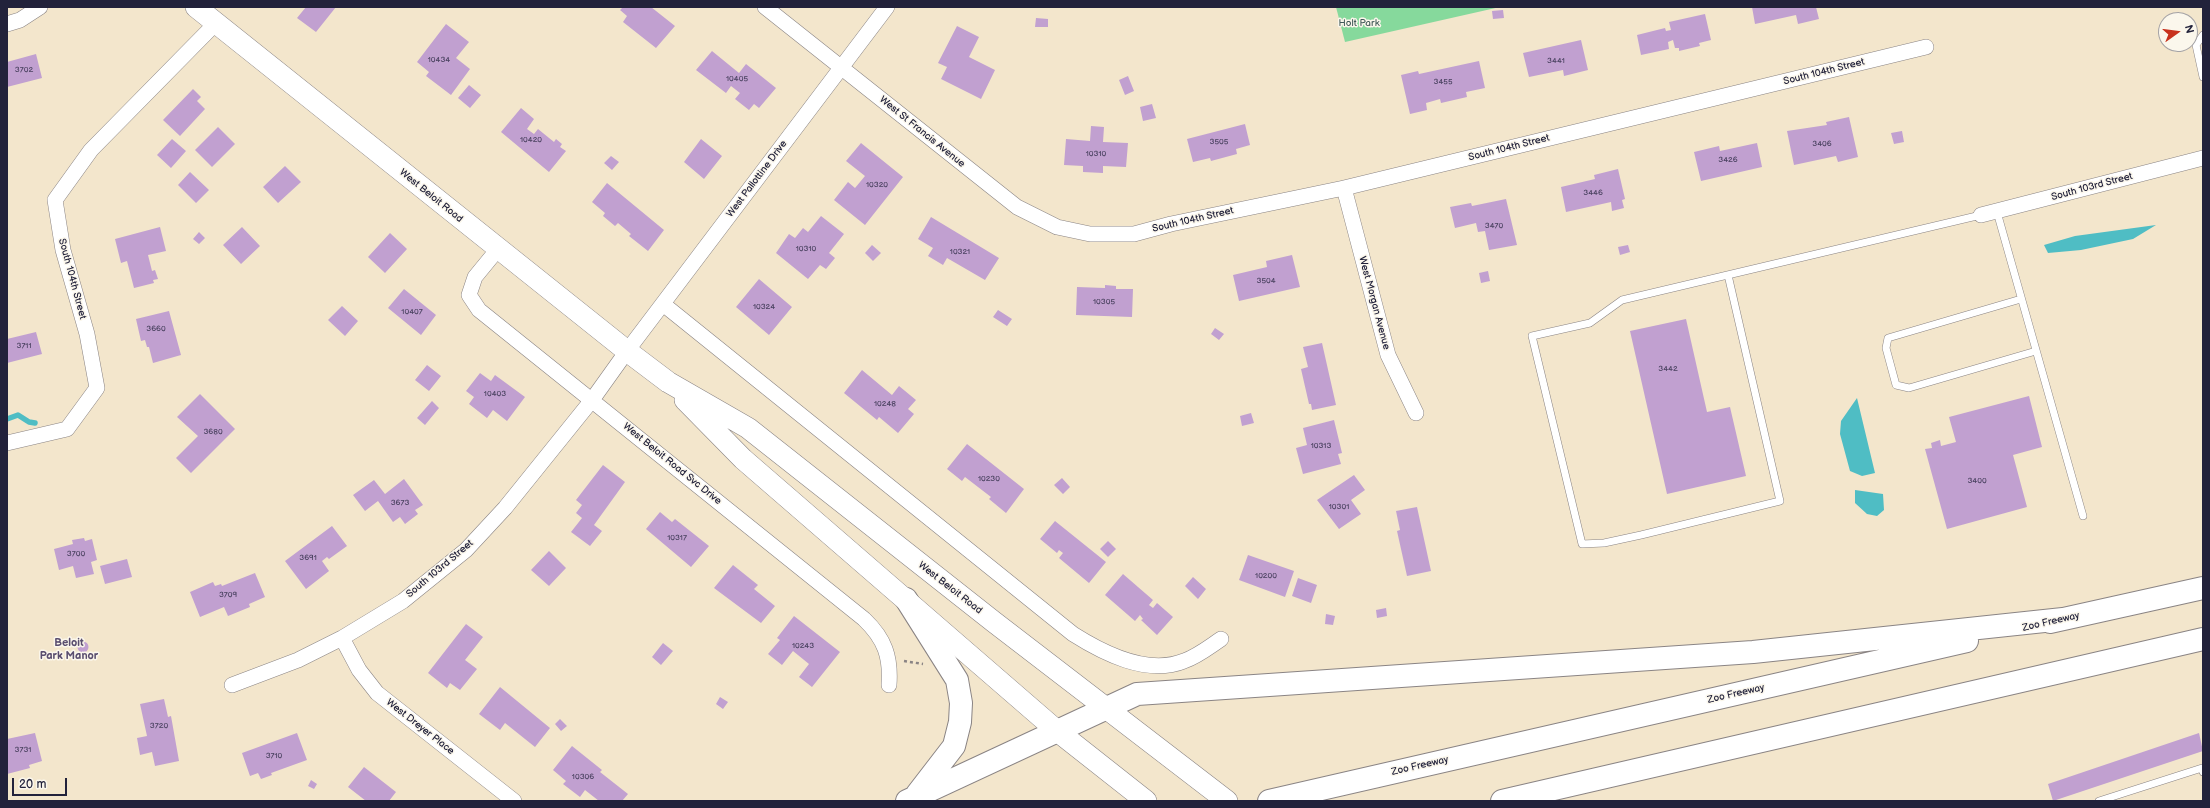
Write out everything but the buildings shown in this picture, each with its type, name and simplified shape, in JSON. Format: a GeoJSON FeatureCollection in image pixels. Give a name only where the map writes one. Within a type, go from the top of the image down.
{"type":"FeatureCollection","features":[{"type":"Feature","properties":{"kind":"highway","name":"Zoo Freeway"},"geometry":{"type":"LineString","coordinates":[[1269,801],[2203,588]]}},
{"type":"Feature","properties":{"kind":"highway"},"geometry":{"type":"LineString","coordinates":[[906,599],[957,680],[961,703],[960,722],[954,746],[944,761],[910,800]]}},
{"type":"Feature","properties":{"kind":"highway"},"geometry":{"type":"LineString","coordinates":[[910,800],[1056,730],[1137,694],[1753,652],[2063,619]]}},
{"type":"Feature","properties":{"kind":"highway"},"geometry":{"type":"LineString","coordinates":[[1502,801],[2203,639]]}},
{"type":"Feature","properties":{"kind":"main road","name":"West Beloit Road"},"geometry":{"type":"LineString","coordinates":[[196,7],[627,351],[668,382],[748,428],[994,622],[1228,801]]}},
{"type":"Feature","properties":{"kind":"main road","name":"West Beloit Road"},"geometry":{"type":"LineString","coordinates":[[668,382],[743,459],[1056,730],[1146,801]]}},
{"type":"Feature","properties":{"kind":"street"},"geometry":{"type":"LineString","coordinates":[[7,24],[20,20],[40,7]]}},
{"type":"Feature","properties":{"kind":"street","name":"West St Francis Avenue"},"geometry":{"type":"LineString","coordinates":[[766,7],[842,66],[1017,207],[1057,227],[1090,234]]}},
{"type":"Feature","properties":{"kind":"street","name":"West Pallottine Drive"},"geometry":{"type":"LineString","coordinates":[[627,351],[887,7]]}},
{"type":"Feature","properties":{"kind":"street","name":"South 104th Street"},"geometry":{"type":"LineString","coordinates":[[7,443],[66,429],[97,388],[87,334],[63,250],[55,200],[91,150],[216,23]]}},
{"type":"Feature","properties":{"kind":"street","name":"South 104th Street"},"geometry":{"type":"LineString","coordinates":[[1090,234],[1134,234],[1170,224],[1344,188],[1926,47]]}},
{"type":"Feature","properties":{"kind":"street","name":"South 103rd Street"},"geometry":{"type":"LineString","coordinates":[[1981,215],[2203,158]]}},
{"type":"Feature","properties":{"kind":"street","name":"West Morgan Avenue"},"geometry":{"type":"LineString","coordinates":[[1344,188],[1388,355],[1416,413]]}},
{"type":"Feature","properties":{"kind":"street","name":"West Beloit Road Svc Drive"},"geometry":{"type":"LineString","coordinates":[[498,249],[475,277],[469,295],[479,310],[864,619],[878,632],[888,658],[890,670],[889,685]]}},
{"type":"Feature","properties":{"kind":"street"},"geometry":{"type":"LineString","coordinates":[[663,304],[1067,629],[1098,650],[1141,663],[1170,664],[1183,662],[1196,656],[1221,639]]}},
{"type":"Feature","properties":{"kind":"street","name":"South 103rd Street"},"geometry":{"type":"LineString","coordinates":[[232,685],[298,660],[342,638],[403,601],[466,550],[505,508],[592,400],[627,351]]}},
{"type":"Feature","properties":{"kind":"street","name":"West Dreyer Place"},"geometry":{"type":"LineString","coordinates":[[342,638],[359,670],[378,693],[514,801]]}},
{"type":"Feature","properties":{"kind":"lane"},"geometry":{"type":"LineString","coordinates":[[2203,35],[2196,45],[2203,77]]}},
{"type":"Feature","properties":{"kind":"lane"},"geometry":{"type":"LineString","coordinates":[[1997,212],[2082,516]]}},
{"type":"Feature","properties":{"kind":"lane"},"geometry":{"type":"LineString","coordinates":[[1728,275],[1780,501],[1633,537],[1604,543],[1582,544],[1532,336],[1590,323],[1622,300],[1981,215]]}},
{"type":"Feature","properties":{"kind":"lane"},"geometry":{"type":"LineString","coordinates":[[2021,299],[1888,338],[1886,348],[1896,385],[1909,388],[2036,351]]}},
{"type":"Feature","properties":{"kind":"lane"},"geometry":{"type":"LineString","coordinates":[[2099,801],[2202,768],[2203,772]]}},
{"type":"Feature","properties":{"kind":"path"},"geometry":{"type":"LineString","coordinates":[[888,658],[925,664]]}},
{"type":"Feature","properties":{"kind":"green space","name":"Holt Park"},"geometry":{"type":"Polygon","coordinates":[[[1336,7],[1500,7],[1345,42],[1336,7]]]}},
{"type":"Feature","properties":{"kind":"water"},"geometry":{"type":"Polygon","coordinates":[[[2156,225],[2133,239],[2081,250],[2048,253],[2044,245],[2075,236],[2156,225]]]}},
{"type":"Feature","properties":{"kind":"water"},"geometry":{"type":"Polygon","coordinates":[[[1857,398],[1875,473],[1862,476],[1850,471],[1840,434],[1841,421],[1857,398]]]}},
{"type":"Feature","properties":{"kind":"water"},"geometry":{"type":"Polygon","coordinates":[[[1855,490],[1883,494],[1884,510],[1877,516],[1867,514],[1855,503],[1855,490]]]}},
{"type":"Feature","properties":{"kind":"waterway"},"geometry":{"type":"LineString","coordinates":[[7,419],[18,415],[29,422],[35,423]]}},
{"type":"Feature","properties":{"kind":"district","name":"Beloit Park Manor"},"geometry":{"type":"Point","coordinates":[69,649]}}]}
